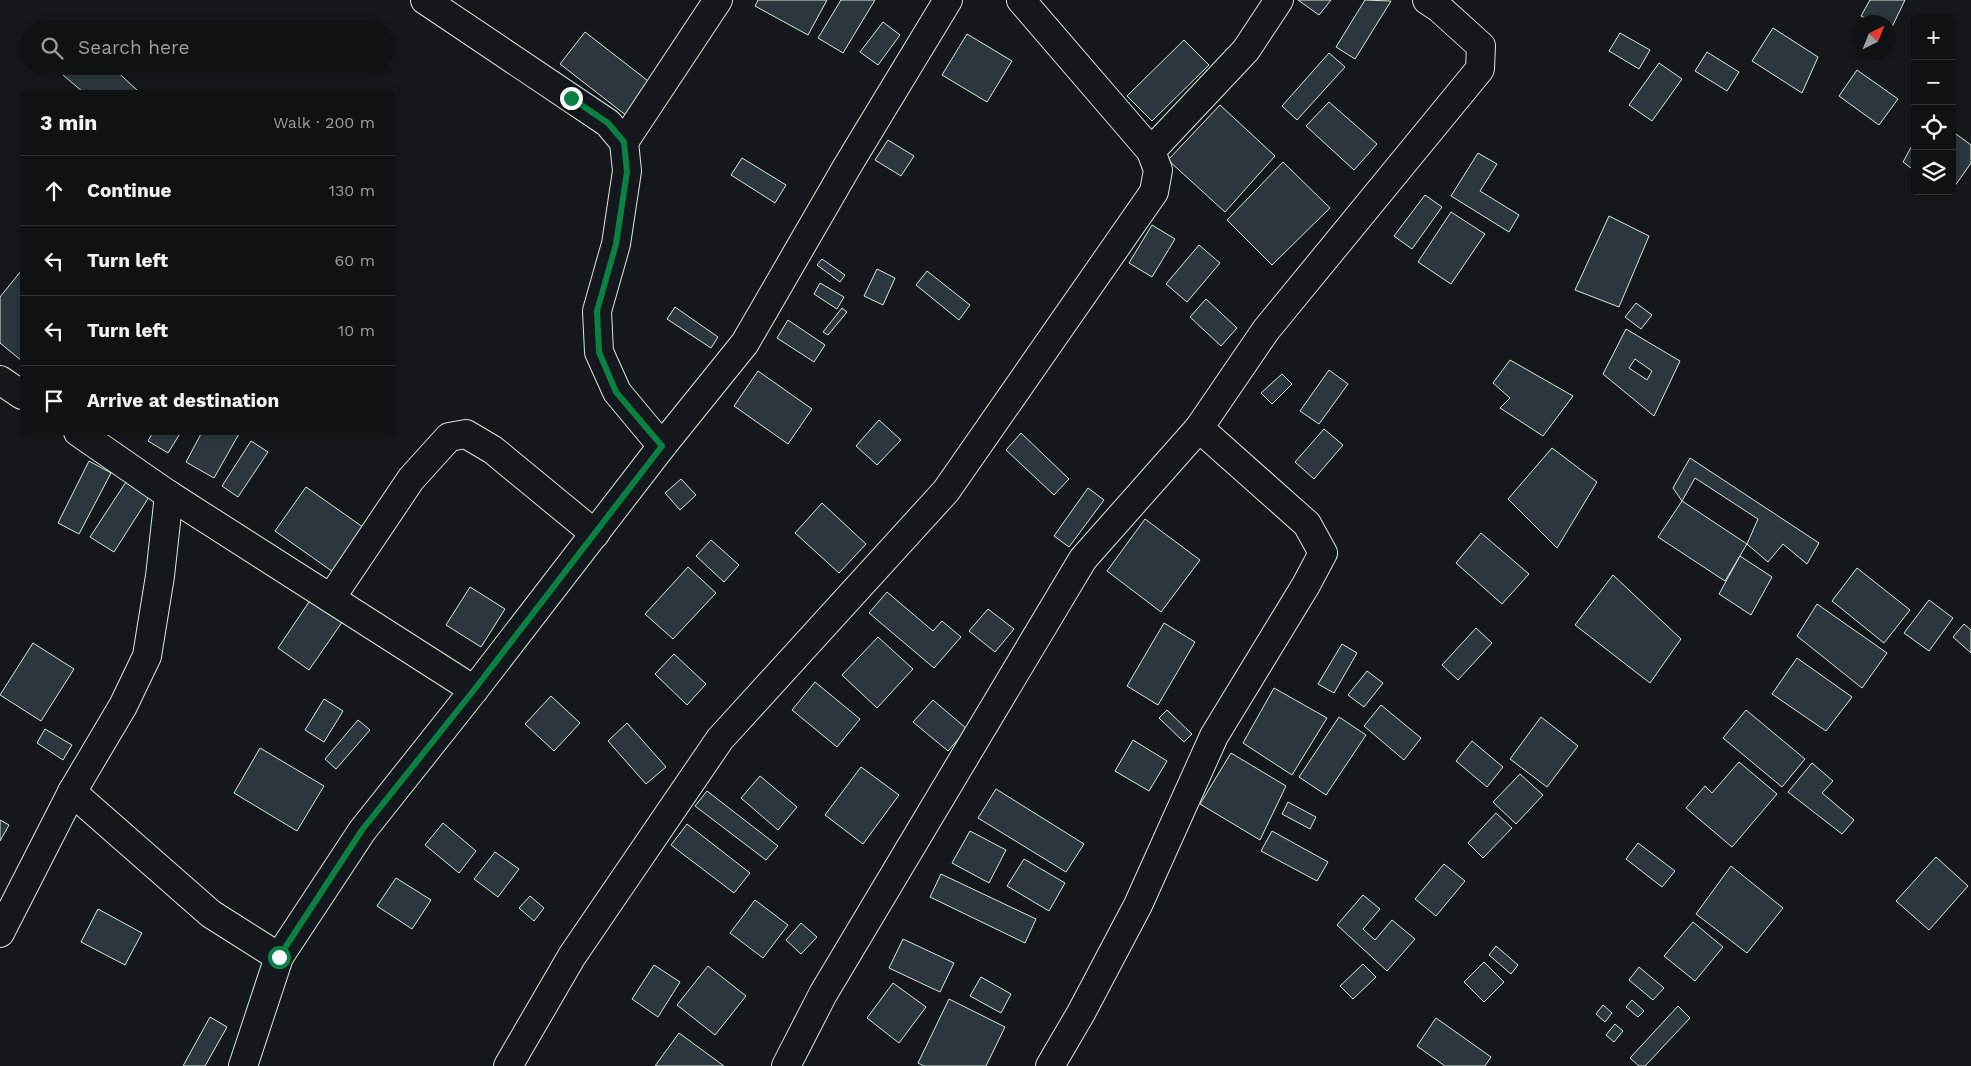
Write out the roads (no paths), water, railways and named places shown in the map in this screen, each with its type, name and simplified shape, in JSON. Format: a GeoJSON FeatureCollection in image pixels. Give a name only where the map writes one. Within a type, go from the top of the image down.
{"type":"FeatureCollection","features":[{"type":"Feature","properties":{"kind":"street"},"geometry":{"type":"LineString","coordinates":[[425,0],[608,123],[624,142],[627,172],[616,244],[597,311],[599,352],[616,392],[662,446]]}},
{"type":"Feature","properties":{"kind":"street"},"geometry":{"type":"LineString","coordinates":[[624,142],[718,0]]}},
{"type":"Feature","properties":{"kind":"street"},"geometry":{"type":"LineString","coordinates":[[243,1066],[279,957],[362,830],[474,690],[662,446],[745,343],[848,166],[948,0]]}},
{"type":"Feature","properties":{"kind":"street"},"geometry":{"type":"LineString","coordinates":[[508,1066],[572,956],[720,739],[946,492],[1154,192],[1158,170],[1152,151],[1021,0]]}},
{"type":"Feature","properties":{"kind":"street"},"geometry":{"type":"LineString","coordinates":[[1152,151],[1246,50],[1279,0]]}},
{"type":"Feature","properties":{"kind":"street"},"geometry":{"type":"LineString","coordinates":[[786,1066],[823,994],[1083,559],[1199,428],[1266,330],[1480,69],[1481,46],[1439,8],[1427,0]]}},
{"type":"Feature","properties":{"kind":"street"},"geometry":{"type":"LineString","coordinates":[[0,380],[20,394]]}},
{"type":"Feature","properties":{"kind":"street"},"geometry":{"type":"LineString","coordinates":[[1050,1066],[1081,1013],[1138,905],[1214,736],[1306,585],[1323,553],[1307,524],[1199,428]]}},
{"type":"Feature","properties":{"kind":"street"},"geometry":{"type":"LineString","coordinates":[[331,598],[411,479],[449,437],[466,434],[493,450],[594,534]]}},
{"type":"Feature","properties":{"kind":"street"},"geometry":{"type":"LineString","coordinates":[[82,435],[170,495],[474,690]]}},
{"type":"Feature","properties":{"kind":"street"},"geometry":{"type":"LineString","coordinates":[[0,933],[72,792],[123,706],[147,656],[160,576],[170,495]]}},
{"type":"Feature","properties":{"kind":"street"},"geometry":{"type":"LineString","coordinates":[[72,792],[211,914],[279,957]]}}]}
